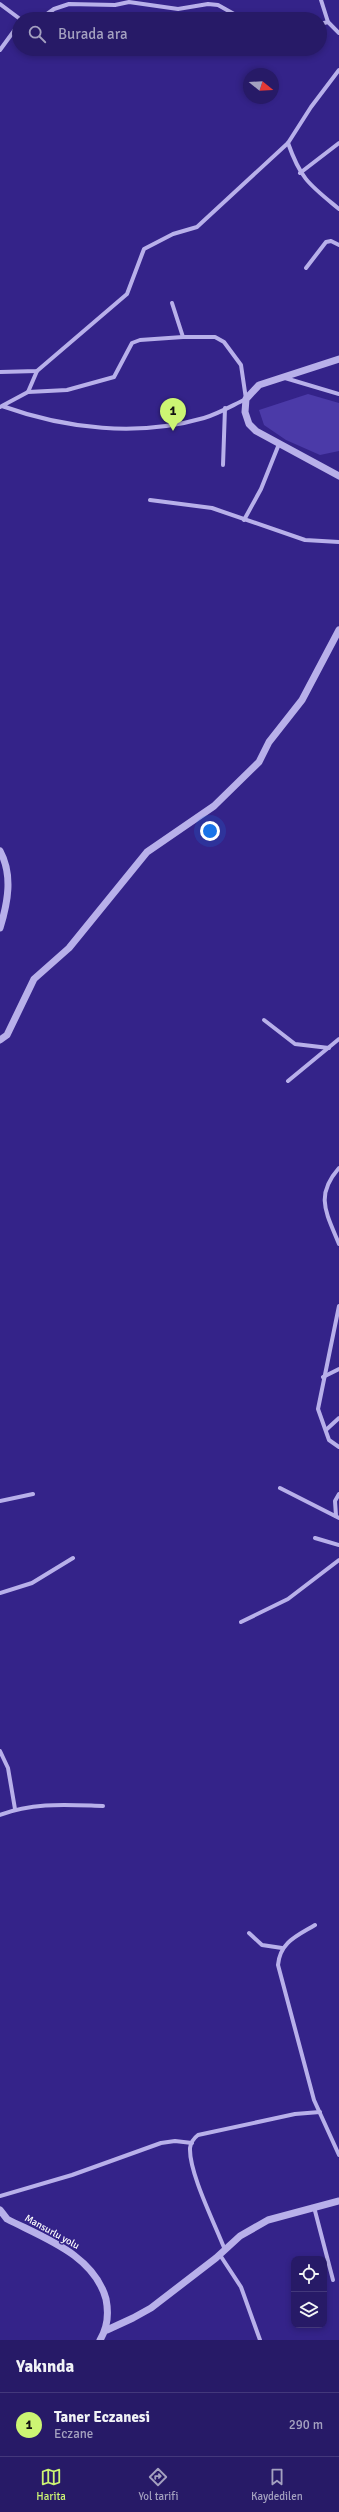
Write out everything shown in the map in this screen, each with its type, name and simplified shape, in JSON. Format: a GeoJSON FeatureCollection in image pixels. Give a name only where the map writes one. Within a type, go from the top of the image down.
{"type":"FeatureCollection","features":[{"type":"Feature","properties":{"kind":"street"},"geometry":{"type":"LineString","coordinates":[[320,0],[324,12]]}},
{"type":"Feature","properties":{"kind":"street"},"geometry":{"type":"LineString","coordinates":[[50,12],[69,4],[115,5],[140,2],[178,9],[208,4],[218,6],[230,12]]}},
{"type":"Feature","properties":{"kind":"street"},"geometry":{"type":"LineString","coordinates":[[0,4],[12,13]]}},
{"type":"Feature","properties":{"kind":"street"},"geometry":{"type":"LineString","coordinates":[[328,22],[339,33]]}},
{"type":"Feature","properties":{"kind":"street"},"geometry":{"type":"LineString","coordinates":[[0,50],[12,34]]}},
{"type":"Feature","properties":{"kind":"street"},"geometry":{"type":"LineString","coordinates":[[28,392],[37,371],[127,294],[144,249],[173,234],[197,227],[288,143],[311,107],[339,70]]}},
{"type":"Feature","properties":{"kind":"street"},"geometry":{"type":"LineString","coordinates":[[288,143],[300,173],[306,181],[339,209]]}},
{"type":"Feature","properties":{"kind":"street"},"geometry":{"type":"LineString","coordinates":[[300,173],[339,143]]}},
{"type":"Feature","properties":{"kind":"street"},"geometry":{"type":"LineString","coordinates":[[306,268],[326,242],[331,241],[339,245]]}},
{"type":"Feature","properties":{"kind":"street"},"geometry":{"type":"LineString","coordinates":[[172,303],[183,337]]}},
{"type":"Feature","properties":{"kind":"street"},"geometry":{"type":"LineString","coordinates":[[1,406],[28,392],[67,390],[114,377],[132,343],[140,340],[183,337],[216,337],[224,342],[241,365],[246,399],[245,412],[249,424],[256,431],[339,476]]}},
{"type":"Feature","properties":{"kind":"street"},"geometry":{"type":"LineString","coordinates":[[1,406],[37,418],[73,425],[135,429],[205,418],[246,399],[259,385],[339,360]]}},
{"type":"Feature","properties":{"kind":"street"},"geometry":{"type":"LineString","coordinates":[[0,372],[37,371]]}},
{"type":"Feature","properties":{"kind":"street"},"geometry":{"type":"LineString","coordinates":[[284,378],[339,394]]}},
{"type":"Feature","properties":{"kind":"street"},"geometry":{"type":"LineString","coordinates":[[223,465],[225,408]]}},
{"type":"Feature","properties":{"kind":"street"},"geometry":{"type":"LineString","coordinates":[[244,520],[261,489],[279,444]]}},
{"type":"Feature","properties":{"kind":"street"},"geometry":{"type":"LineString","coordinates":[[150,500],[212,508],[305,540],[339,542]]}},
{"type":"Feature","properties":{"kind":"street"},"geometry":{"type":"LineString","coordinates":[[0,1040],[7,1035],[34,979],[69,948],[147,852],[214,806],[259,762],[269,742],[302,700],[339,630]]}},
{"type":"Feature","properties":{"kind":"street"},"geometry":{"type":"LineString","coordinates":[[0,851],[6,862],[9,885],[0,928]]}},
{"type":"Feature","properties":{"kind":"street"},"geometry":{"type":"LineString","coordinates":[[264,1020],[295,1044],[329,1048]]}},
{"type":"Feature","properties":{"kind":"street"},"geometry":{"type":"LineString","coordinates":[[288,1081],[339,1038]]}},
{"type":"Feature","properties":{"kind":"street"},"geometry":{"type":"LineString","coordinates":[[339,1168],[331,1177],[324,1192],[327,1217],[339,1244]]}},
{"type":"Feature","properties":{"kind":"street"},"geometry":{"type":"LineString","coordinates":[[339,1306],[323,1378],[318,1410],[327,1429],[329,1440],[339,1447]]}},
{"type":"Feature","properties":{"kind":"street"},"geometry":{"type":"LineString","coordinates":[[323,1378],[339,1369]]}},
{"type":"Feature","properties":{"kind":"street"},"geometry":{"type":"LineString","coordinates":[[327,1429],[339,1418]]}},
{"type":"Feature","properties":{"kind":"street"},"geometry":{"type":"LineString","coordinates":[[280,1488],[337,1517]]}},
{"type":"Feature","properties":{"kind":"street"},"geometry":{"type":"LineString","coordinates":[[0,1501],[32,1494]]}},
{"type":"Feature","properties":{"kind":"street"},"geometry":{"type":"LineString","coordinates":[[337,1517],[335,1501],[339,1494]]}},
{"type":"Feature","properties":{"kind":"street"},"geometry":{"type":"LineString","coordinates":[[315,1538],[339,1545]]}},
{"type":"Feature","properties":{"kind":"street"},"geometry":{"type":"LineString","coordinates":[[0,1593],[32,1583],[73,1558]]}},
{"type":"Feature","properties":{"kind":"street"},"geometry":{"type":"LineString","coordinates":[[241,1622],[288,1599],[339,1560]]}},
{"type":"Feature","properties":{"kind":"street"},"geometry":{"type":"LineString","coordinates":[[0,1751],[8,1768],[15,1809]]}},
{"type":"Feature","properties":{"kind":"street"},"geometry":{"type":"LineString","coordinates":[[0,1815],[15,1809],[51,1804],[103,1806]]}},
{"type":"Feature","properties":{"kind":"street"},"geometry":{"type":"LineString","coordinates":[[315,1926],[289,1941],[282,1948],[278,1965],[296,2035],[320,2112],[339,2155]]}},
{"type":"Feature","properties":{"kind":"street"},"geometry":{"type":"LineString","coordinates":[[249,1933],[262,1945],[282,1948]]}},
{"type":"Feature","properties":{"kind":"street"},"geometry":{"type":"LineString","coordinates":[[225,2250],[193,2167],[192,2143],[198,2135],[295,2114],[320,2112]]}},
{"type":"Feature","properties":{"kind":"street"},"geometry":{"type":"LineString","coordinates":[[0,2196],[72,2175],[161,2143],[175,2141],[192,2143]]}},
{"type":"Feature","properties":{"kind":"street"},"geometry":{"type":"LineString","coordinates":[[100,2340],[107,2330],[151,2308],[220,2255],[240,2236],[268,2220],[314,2206],[339,2201]]}},
{"type":"Feature","properties":{"kind":"street"},"geometry":{"type":"LineString","coordinates":[[314,2206],[333,2280]]}},
{"type":"Feature","properties":{"kind":"street","name":"Mansurlu yolu"},"geometry":{"type":"LineString","coordinates":[[0,2210],[7,2218],[75,2255],[97,2276],[108,2307],[107,2330]]}},
{"type":"Feature","properties":{"kind":"street"},"geometry":{"type":"LineString","coordinates":[[220,2255],[241,2287],[260,2340]]}},
{"type":"Feature","properties":{"kind":"shaded area"},"geometry":{"type":"Polygon","coordinates":[[[308,394],[339,403],[339,451],[320,455],[286,440],[264,425],[259,410],[308,394]]]}},
{"type":"Feature","properties":{"kind":"place","name":"Taner Eczanesi"},"geometry":{"type":"Point","coordinates":[173,431]}}]}
